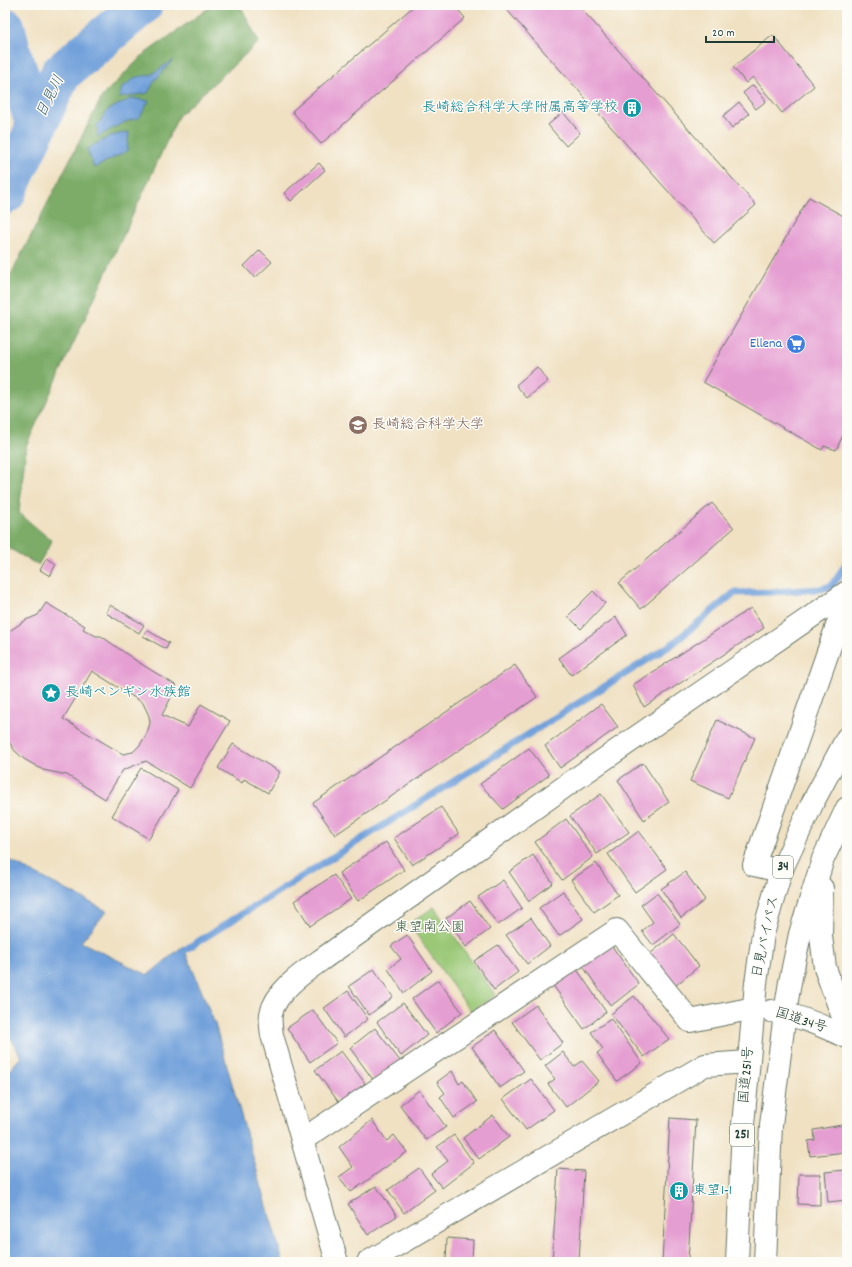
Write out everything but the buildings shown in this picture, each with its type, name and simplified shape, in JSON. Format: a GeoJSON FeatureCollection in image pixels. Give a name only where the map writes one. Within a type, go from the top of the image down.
{"type":"FeatureCollection","features":[{"type":"Feature","properties":{"kind":"main road"},"geometry":{"type":"LineString","coordinates":[[337,1262],[272,1035],[271,1015],[275,1001],[297,978],[574,780],[847,592]]}},
{"type":"Feature","properties":{"kind":"main road"},"geometry":{"type":"LineString","coordinates":[[781,871],[754,865],[847,597]]}},
{"type":"Feature","properties":{"kind":"main road","name":"日見バイパス"},"geometry":{"type":"LineString","coordinates":[[754,1008],[763,934],[781,871],[813,802],[847,738]]}},
{"type":"Feature","properties":{"kind":"main road"},"geometry":{"type":"LineString","coordinates":[[785,1012],[800,934],[823,859],[847,808]]}},
{"type":"Feature","properties":{"kind":"main road"},"geometry":{"type":"LineString","coordinates":[[823,859],[821,936],[825,968],[847,1028]]}},
{"type":"Feature","properties":{"kind":"main road","name":"国道34号"},"geometry":{"type":"LineString","coordinates":[[302,1140],[617,930],[690,1021],[754,1008],[785,1012],[810,1021],[847,1038]]}},
{"type":"Feature","properties":{"kind":"main road","name":"国道251号"},"geometry":{"type":"LineString","coordinates":[[737,1262],[743,1125],[754,1008]]}},
{"type":"Feature","properties":{"kind":"main road","name":"国道251号"},"geometry":{"type":"LineString","coordinates":[[765,1262],[771,1125],[785,1012]]}},
{"type":"Feature","properties":{"kind":"main road"},"geometry":{"type":"LineString","coordinates":[[368,1262],[706,1064],[748,1062]]}},
{"type":"Feature","properties":{"kind":"green space"},"geometry":{"type":"Polygon","coordinates":[[[213,5],[240,5],[259,42],[179,115],[26,446],[19,513],[52,541],[38,565],[5,546],[5,286],[103,95],[143,55],[213,5]]]}},
{"type":"Feature","properties":{"kind":"green space","name":"東望南公園"},"geometry":{"type":"Polygon","coordinates":[[[434,907],[495,995],[471,1012],[409,924],[434,907]]]}},
{"type":"Feature","properties":{"kind":"water"},"geometry":{"type":"Polygon","coordinates":[[[173,60],[155,80],[148,93],[119,98],[122,88],[136,77],[151,75],[173,60]]]}},
{"type":"Feature","properties":{"kind":"water"},"geometry":{"type":"Polygon","coordinates":[[[132,98],[149,101],[139,118],[123,123],[98,137],[97,126],[108,110],[132,98]]]}},
{"type":"Feature","properties":{"kind":"water"},"geometry":{"type":"Polygon","coordinates":[[[129,132],[127,151],[94,168],[87,149],[110,136],[129,132]]]}},
{"type":"Feature","properties":{"kind":"water"},"geometry":{"type":"Polygon","coordinates":[[[5,858],[107,911],[81,942],[148,975],[183,946],[215,1024],[283,1262],[5,1262],[5,1075],[21,1057],[5,1027],[5,858]]]}},
{"type":"Feature","properties":{"kind":"waterway","name":"日見川"},"geometry":{"type":"LineString","coordinates":[[5,194],[61,73],[142,5]]}},
{"type":"Feature","properties":{"kind":"waterway"},"geometry":{"type":"LineString","coordinates":[[5,28],[11,54],[37,126]]}},
{"type":"Feature","properties":{"kind":"waterway"},"geometry":{"type":"LineString","coordinates":[[183,951],[671,645],[734,593],[820,589],[831,586],[847,561]]}},
{"type":"Feature","properties":{"kind":"place","name":"長崎総合科学大学附属高等学校"},"geometry":{"type":"Point","coordinates":[632,108]}},
{"type":"Feature","properties":{"kind":"place","name":"Ellena"},"geometry":{"type":"Point","coordinates":[796,344]}},
{"type":"Feature","properties":{"kind":"place","name":"長崎総合科学大学"},"geometry":{"type":"Point","coordinates":[358,425]}},
{"type":"Feature","properties":{"kind":"place","name":"長崎ペンギン水族館"},"geometry":{"type":"Point","coordinates":[51,693]}},
{"type":"Feature","properties":{"kind":"place","name":"東望1-1"},"geometry":{"type":"Point","coordinates":[679,1191]}}]}
